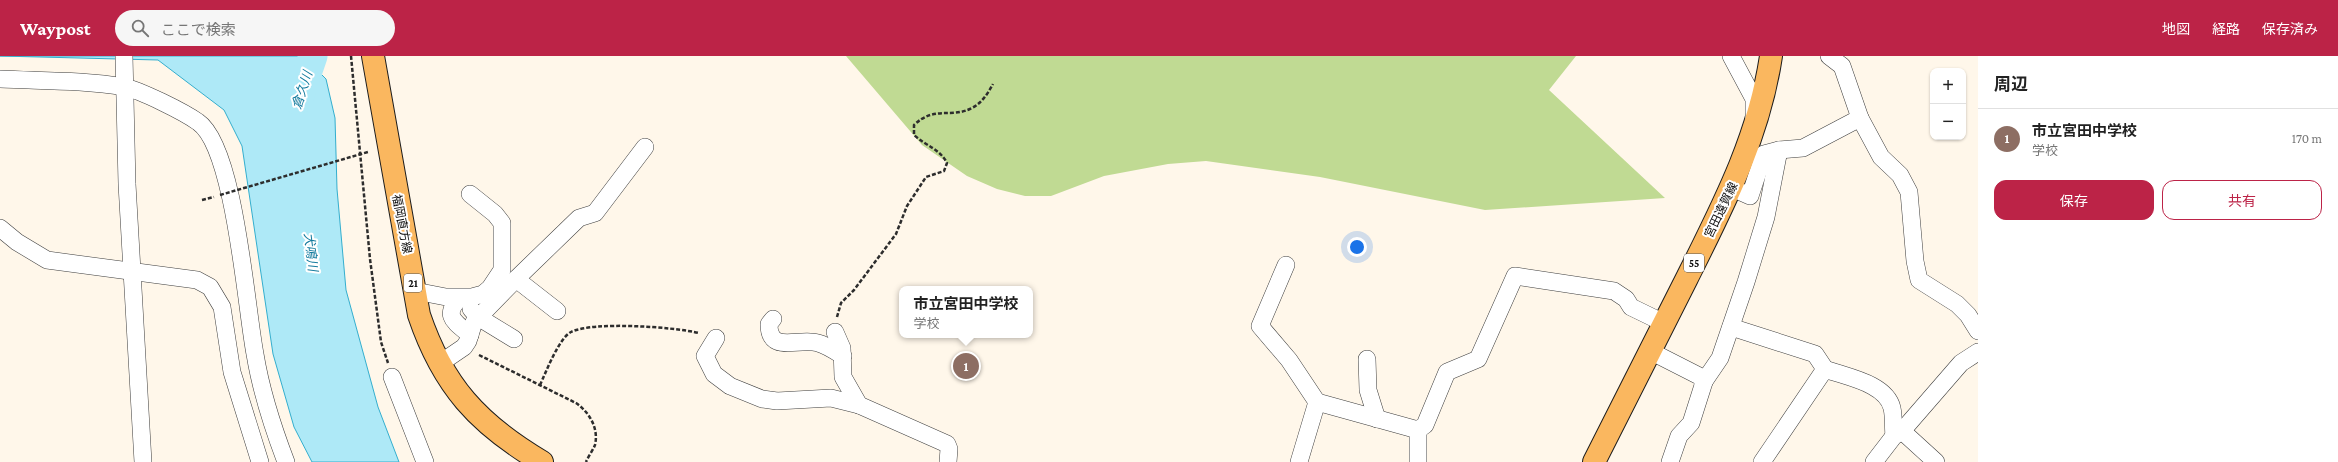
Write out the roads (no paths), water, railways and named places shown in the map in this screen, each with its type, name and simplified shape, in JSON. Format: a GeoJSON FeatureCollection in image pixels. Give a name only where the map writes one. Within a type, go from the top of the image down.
{"type":"FeatureCollection","features":[{"type":"Feature","properties":{"kind":"main road","name":"福岡直方線"},"geometry":{"type":"LineString","coordinates":[[373,56],[419,315],[439,364],[466,404],[489,426],[542,462]]}},
{"type":"Feature","properties":{"kind":"main road","name":"宮田遠賀線"},"geometry":{"type":"LineString","coordinates":[[1594,462],[1732,188],[1754,132],[1768,79],[1771,56]]}},
{"type":"Feature","properties":{"kind":"street"},"geometry":{"type":"LineString","coordinates":[[124,56],[132,270],[143,462]]}},
{"type":"Feature","properties":{"kind":"street"},"geometry":{"type":"LineString","coordinates":[[1730,56],[1754,99],[1754,132]]}},
{"type":"Feature","properties":{"kind":"street"},"geometry":{"type":"LineString","coordinates":[[1829,56],[1842,66],[1860,118],[1881,157],[1900,175],[1909,192],[1915,261],[1919,280],[1957,304],[1968,315],[1978,331]]}},
{"type":"Feature","properties":{"kind":"street"},"geometry":{"type":"LineString","coordinates":[[0,79],[125,85],[199,122],[210,136],[216,148],[239,234],[255,355],[276,436],[286,462]]}},
{"type":"Feature","properties":{"kind":"street"},"geometry":{"type":"LineString","coordinates":[[1732,188],[1750,196],[1764,154],[1779,150],[1803,148],[1860,118]]}},
{"type":"Feature","properties":{"kind":"street"},"geometry":{"type":"LineString","coordinates":[[439,364],[467,341],[478,317],[579,218],[595,213],[645,147]]}},
{"type":"Feature","properties":{"kind":"street"},"geometry":{"type":"LineString","coordinates":[[1703,383],[1720,358],[1731,327],[1766,217],[1779,150]]}},
{"type":"Feature","properties":{"kind":"street"},"geometry":{"type":"LineString","coordinates":[[467,341],[450,314],[452,308],[458,300],[483,294],[490,288],[502,270],[502,223],[495,214],[470,194]]}},
{"type":"Feature","properties":{"kind":"street"},"geometry":{"type":"LineString","coordinates":[[0,228],[17,242],[47,260],[132,270],[197,280],[210,287],[218,297],[222,307],[232,372],[260,462]]}},
{"type":"Feature","properties":{"kind":"street"},"geometry":{"type":"LineString","coordinates":[[1286,265],[1260,326],[1289,360],[1317,402],[1418,430]]}},
{"type":"Feature","properties":{"kind":"street"},"geometry":{"type":"LineString","coordinates":[[1418,430],[1425,425],[1447,372],[1478,360],[1515,276],[1614,291],[1626,299],[1631,307],[1664,323]]}},
{"type":"Feature","properties":{"kind":"street"},"geometry":{"type":"LineString","coordinates":[[516,279],[557,311]]}},
{"type":"Feature","properties":{"kind":"street"},"geometry":{"type":"LineString","coordinates":[[415,291],[458,300],[473,310],[478,317],[514,339]]}},
{"type":"Feature","properties":{"kind":"street"},"geometry":{"type":"LineString","coordinates":[[773,320],[769,324],[769,333],[773,339],[781,343],[817,342],[843,356]]}},
{"type":"Feature","properties":{"kind":"street"},"geometry":{"type":"LineString","coordinates":[[1731,327],[1815,354],[1825,369],[1880,390],[1888,398],[1898,434],[1936,462]]}},
{"type":"Feature","properties":{"kind":"street"},"geometry":{"type":"LineString","coordinates":[[835,332],[842,348],[843,377],[859,405]]}},
{"type":"Feature","properties":{"kind":"street"},"geometry":{"type":"LineString","coordinates":[[716,338],[705,356],[714,374],[730,386],[762,399],[783,400],[831,398],[859,405],[947,444],[949,449],[948,462]]}},
{"type":"Feature","properties":{"kind":"street"},"geometry":{"type":"LineString","coordinates":[[1650,351],[1705,379],[1691,423],[1679,436],[1670,462]]}},
{"type":"Feature","properties":{"kind":"street"},"geometry":{"type":"LineString","coordinates":[[1874,462],[1961,363],[1978,352]]}},
{"type":"Feature","properties":{"kind":"street"},"geometry":{"type":"LineString","coordinates":[[1367,359],[1368,390],[1378,419]]}},
{"type":"Feature","properties":{"kind":"street"},"geometry":{"type":"LineString","coordinates":[[1762,462],[1825,369]]}},
{"type":"Feature","properties":{"kind":"street"},"geometry":{"type":"LineString","coordinates":[[392,377],[426,462]]}},
{"type":"Feature","properties":{"kind":"street"},"geometry":{"type":"LineString","coordinates":[[1299,462],[1317,402]]}},
{"type":"Feature","properties":{"kind":"street"},"geometry":{"type":"LineString","coordinates":[[1418,430],[1418,462]]}},
{"type":"Feature","properties":{"kind":"water","name":"犬鳴川"},"geometry":{"type":"Polygon","coordinates":[[[0,56],[303,56],[326,79],[335,118],[337,189],[346,290],[378,407],[399,462],[312,462],[294,427],[273,354],[242,146],[224,110],[158,60],[0,56]]]}},
{"type":"Feature","properties":{"kind":"waterway","name":"倉久川"},"geometry":{"type":"LineString","coordinates":[[298,100],[313,56]]}},
{"type":"Feature","properties":{"kind":"place","name":"市立宮田中学校"},"geometry":{"type":"Point","coordinates":[966,366]}}]}
